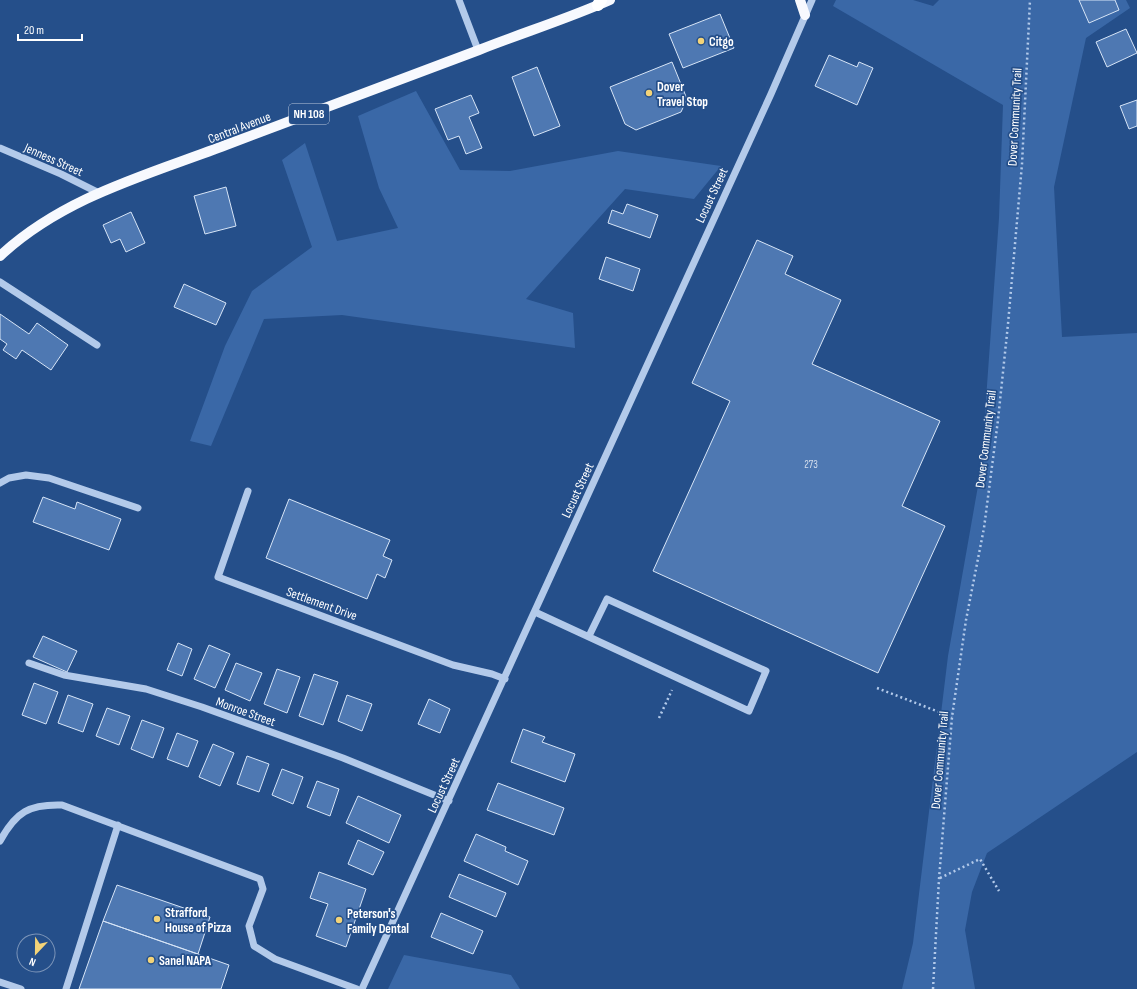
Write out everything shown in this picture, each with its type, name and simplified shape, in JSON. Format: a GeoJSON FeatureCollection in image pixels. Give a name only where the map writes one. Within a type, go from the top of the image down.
{"type":"FeatureCollection","features":[{"type":"Feature","properties":{"kind":"main road","name":"Central Avenue"},"geometry":{"type":"LineString","coordinates":[[0,256],[48,218],[129,180],[205,153],[478,50],[600,2],[610,0]]}},
{"type":"Feature","properties":{"kind":"main road"},"geometry":{"type":"LineString","coordinates":[[800,0],[805,15]]}},
{"type":"Feature","properties":{"kind":"street"},"geometry":{"type":"LineString","coordinates":[[459,0],[478,50]]}},
{"type":"Feature","properties":{"kind":"street","name":"Locust Street"},"geometry":{"type":"LineString","coordinates":[[362,989],[505,679],[710,224],[772,94],[812,0]]}},
{"type":"Feature","properties":{"kind":"street","name":"Jenness Street"},"geometry":{"type":"LineString","coordinates":[[0,148],[61,174],[99,193]]}},
{"type":"Feature","properties":{"kind":"street"},"geometry":{"type":"LineString","coordinates":[[0,282],[97,345]]}},
{"type":"Feature","properties":{"kind":"street"},"geometry":{"type":"LineString","coordinates":[[0,483],[9,478],[26,475],[49,478],[138,508]]}},
{"type":"Feature","properties":{"kind":"street","name":"Settlement Drive"},"geometry":{"type":"LineString","coordinates":[[248,491],[218,577],[453,665],[492,674],[505,679]]}},
{"type":"Feature","properties":{"kind":"street"},"geometry":{"type":"LineString","coordinates":[[535,612],[749,711],[766,671],[607,599],[589,636]]}},
{"type":"Feature","properties":{"kind":"street","name":"Monroe Street"},"geometry":{"type":"LineString","coordinates":[[30,664],[64,675],[146,689],[202,707],[343,758],[449,801]]}},
{"type":"Feature","properties":{"kind":"street"},"geometry":{"type":"LineString","coordinates":[[0,841],[10,822],[24,811],[44,804],[62,805],[260,878],[264,889],[249,926],[254,946],[275,960],[357,989]]}},
{"type":"Feature","properties":{"kind":"street"},"geometry":{"type":"LineString","coordinates":[[66,989],[118,825]]}},
{"type":"Feature","properties":{"kind":"street"},"geometry":{"type":"LineString","coordinates":[[0,982],[21,989]]}},
{"type":"Feature","properties":{"kind":"path","name":"Dover Community Trail"},"geometry":{"type":"LineString","coordinates":[[933,989],[952,717],[966,620],[984,528],[998,420],[1022,164],[1030,0]]}},
{"type":"Feature","properties":{"kind":"path"},"geometry":{"type":"LineString","coordinates":[[659,718],[678,678]]}},
{"type":"Feature","properties":{"kind":"path"},"geometry":{"type":"LineString","coordinates":[[877,688],[952,717]]}},
{"type":"Feature","properties":{"kind":"path"},"geometry":{"type":"LineString","coordinates":[[940,878],[980,859],[999,890]]}},
{"type":"Feature","properties":{"kind":"shaded area"},"geometry":{"type":"Polygon","coordinates":[[[836,0],[913,0],[933,6],[939,0],[1126,0],[1130,8],[1086,38],[1054,187],[1062,337],[1137,333],[1137,752],[987,853],[972,892],[965,930],[975,989],[902,989],[913,943],[948,656],[981,469],[999,218],[1003,105],[833,6],[836,0]]]}},
{"type":"Feature","properties":{"kind":"shaded area"},"geometry":{"type":"Polygon","coordinates":[[[416,91],[460,170],[510,171],[618,151],[721,166],[694,199],[625,189],[526,299],[573,313],[575,348],[342,315],[264,319],[211,446],[190,441],[225,346],[252,291],[312,247],[282,160],[305,143],[337,241],[398,228],[379,188],[358,116],[416,91]]]}},
{"type":"Feature","properties":{"kind":"shaded area"},"geometry":{"type":"Polygon","coordinates":[[[404,955],[511,975],[520,989],[388,989],[404,955]]]}},
{"type":"Feature","properties":{"kind":"building"},"geometry":{"type":"Polygon","coordinates":[[[1079,0],[1115,0],[1119,10],[1089,23],[1079,0]]]}},
{"type":"Feature","properties":{"kind":"building"},"geometry":{"type":"Polygon","coordinates":[[[720,14],[734,48],[683,68],[669,34],[720,14]]]}},
{"type":"Feature","properties":{"kind":"building"},"geometry":{"type":"Polygon","coordinates":[[[1126,29],[1137,53],[1107,67],[1096,42],[1126,29]]]}},
{"type":"Feature","properties":{"kind":"building"},"geometry":{"type":"Polygon","coordinates":[[[829,55],[857,67],[859,62],[873,68],[857,105],[815,86],[829,55]]]}},
{"type":"Feature","properties":{"kind":"building","name":"Dover Travel Stop"},"geometry":{"type":"Polygon","coordinates":[[[672,62],[687,99],[681,112],[636,130],[625,124],[610,87],[672,62]]]}},
{"type":"Feature","properties":{"kind":"building"},"geometry":{"type":"Polygon","coordinates":[[[537,67],[560,126],[534,136],[512,77],[537,67]]]}},
{"type":"Feature","properties":{"kind":"building"},"geometry":{"type":"Polygon","coordinates":[[[471,95],[479,113],[469,117],[482,148],[466,154],[459,136],[448,140],[435,109],[471,95]]]}},
{"type":"Feature","properties":{"kind":"building"},"geometry":{"type":"Polygon","coordinates":[[[1137,100],[1137,126],[1129,129],[1120,106],[1137,100]]]}},
{"type":"Feature","properties":{"kind":"building"},"geometry":{"type":"Polygon","coordinates":[[[226,187],[236,226],[205,234],[194,196],[226,187]]]}},
{"type":"Feature","properties":{"kind":"building"},"geometry":{"type":"Polygon","coordinates":[[[627,204],[658,215],[650,238],[608,223],[612,210],[623,214],[627,204]]]}},
{"type":"Feature","properties":{"kind":"building"},"geometry":{"type":"Polygon","coordinates":[[[131,212],[145,243],[126,252],[120,239],[111,243],[103,225],[131,212]]]}},
{"type":"Feature","properties":{"kind":"building"},"geometry":{"type":"Polygon","coordinates":[[[757,240],[793,256],[785,274],[841,300],[812,364],[940,421],[902,506],[945,526],[878,673],[653,571],[730,401],[692,383],[757,240]]]}},
{"type":"Feature","properties":{"kind":"building"},"geometry":{"type":"Polygon","coordinates":[[[606,257],[640,269],[633,291],[599,279],[606,257]]]}},
{"type":"Feature","properties":{"kind":"building"},"geometry":{"type":"Polygon","coordinates":[[[184,284],[226,303],[216,325],[174,307],[184,284]]]}},
{"type":"Feature","properties":{"kind":"building"},"geometry":{"type":"Polygon","coordinates":[[[0,314],[29,334],[37,323],[68,345],[51,370],[22,350],[16,359],[3,350],[7,344],[0,339],[0,314]]]}},
{"type":"Feature","properties":{"kind":"building"},"geometry":{"type":"Polygon","coordinates":[[[43,497],[75,509],[77,502],[121,519],[109,550],[33,522],[43,497]]]}},
{"type":"Feature","properties":{"kind":"building"},"geometry":{"type":"Polygon","coordinates":[[[289,499],[390,540],[383,556],[392,560],[385,578],[377,574],[367,599],[266,558],[289,499]]]}},
{"type":"Feature","properties":{"kind":"building"},"geometry":{"type":"Polygon","coordinates":[[[43,636],[77,651],[67,672],[33,657],[43,636]]]}},
{"type":"Feature","properties":{"kind":"building"},"geometry":{"type":"Polygon","coordinates":[[[178,643],[192,649],[182,676],[167,670],[178,643]]]}},
{"type":"Feature","properties":{"kind":"building"},"geometry":{"type":"Polygon","coordinates":[[[209,645],[230,654],[215,688],[194,679],[209,645]]]}},
{"type":"Feature","properties":{"kind":"building"},"geometry":{"type":"Polygon","coordinates":[[[236,663],[262,673],[250,701],[225,690],[236,663]]]}},
{"type":"Feature","properties":{"kind":"building"},"geometry":{"type":"Polygon","coordinates":[[[277,669],[300,677],[287,713],[264,704],[277,669]]]}},
{"type":"Feature","properties":{"kind":"building"},"geometry":{"type":"Polygon","coordinates":[[[314,674],[338,682],[323,725],[299,716],[314,674]]]}},
{"type":"Feature","properties":{"kind":"building"},"geometry":{"type":"Polygon","coordinates":[[[34,683],[58,692],[46,724],[22,715],[34,683]]]}},
{"type":"Feature","properties":{"kind":"building"},"geometry":{"type":"Polygon","coordinates":[[[68,695],[93,704],[83,732],[58,723],[68,695]]]}},
{"type":"Feature","properties":{"kind":"building"},"geometry":{"type":"Polygon","coordinates":[[[347,695],[372,704],[362,731],[338,721],[347,695]]]}},
{"type":"Feature","properties":{"kind":"building"},"geometry":{"type":"Polygon","coordinates":[[[429,699],[450,709],[440,733],[418,724],[429,699]]]}},
{"type":"Feature","properties":{"kind":"building"},"geometry":{"type":"Polygon","coordinates":[[[107,708],[130,716],[119,745],[96,736],[107,708]]]}},
{"type":"Feature","properties":{"kind":"building"},"geometry":{"type":"Polygon","coordinates":[[[142,720],[164,728],[153,758],[131,749],[142,720]]]}},
{"type":"Feature","properties":{"kind":"building"},"geometry":{"type":"Polygon","coordinates":[[[523,729],[545,737],[542,742],[575,754],[565,782],[511,762],[523,729]]]}},
{"type":"Feature","properties":{"kind":"building"},"geometry":{"type":"Polygon","coordinates":[[[177,733],[198,741],[188,767],[167,759],[177,733]]]}},
{"type":"Feature","properties":{"kind":"building"},"geometry":{"type":"Polygon","coordinates":[[[213,744],[234,753],[220,786],[199,777],[213,744]]]}},
{"type":"Feature","properties":{"kind":"building"},"geometry":{"type":"Polygon","coordinates":[[[247,756],[269,764],[259,792],[237,784],[247,756]]]}},
{"type":"Feature","properties":{"kind":"building"},"geometry":{"type":"Polygon","coordinates":[[[282,769],[303,777],[293,804],[272,795],[282,769]]]}},
{"type":"Feature","properties":{"kind":"building"},"geometry":{"type":"Polygon","coordinates":[[[317,781],[339,789],[330,816],[307,807],[317,781]]]}},
{"type":"Feature","properties":{"kind":"building"},"geometry":{"type":"Polygon","coordinates":[[[498,783],[564,808],[554,835],[487,810],[498,783]]]}},
{"type":"Feature","properties":{"kind":"building"},"geometry":{"type":"Polygon","coordinates":[[[358,796],[401,815],[389,843],[346,823],[358,796]]]}},
{"type":"Feature","properties":{"kind":"building"},"geometry":{"type":"Polygon","coordinates":[[[476,834],[506,847],[505,851],[528,861],[518,885],[464,861],[476,834]]]}},
{"type":"Feature","properties":{"kind":"building"},"geometry":{"type":"Polygon","coordinates":[[[358,840],[384,852],[373,875],[348,864],[358,840]]]}},
{"type":"Feature","properties":{"kind":"building","name":"Peterson's Family Dental"},"geometry":{"type":"Polygon","coordinates":[[[319,872],[366,889],[346,947],[316,936],[328,904],[310,898],[319,872]]]}},
{"type":"Feature","properties":{"kind":"building"},"geometry":{"type":"Polygon","coordinates":[[[459,874],[506,893],[496,917],[449,897],[459,874]]]}},
{"type":"Feature","properties":{"kind":"building","name":"Strafford House of Pizza"},"geometry":{"type":"Polygon","coordinates":[[[117,885],[210,917],[198,954],[103,921],[117,885]]]}},
{"type":"Feature","properties":{"kind":"building"},"geometry":{"type":"Polygon","coordinates":[[[441,913],[483,931],[473,954],[431,937],[441,913]]]}},
{"type":"Feature","properties":{"kind":"building","name":"Sanel NAPA"},"geometry":{"type":"Polygon","coordinates":[[[103,921],[229,965],[221,989],[79,989],[103,921]]]}},
{"type":"Feature","properties":{"kind":"place","name":"Citgo"},"geometry":{"type":"Point","coordinates":[701,41]}},
{"type":"Feature","properties":{"kind":"place","name":"Dover Travel Stop"},"geometry":{"type":"Point","coordinates":[649,93]}},
{"type":"Feature","properties":{"kind":"place","name":"Strafford House of Pizza"},"geometry":{"type":"Point","coordinates":[157,919]}},
{"type":"Feature","properties":{"kind":"place","name":"Peterson's Family Dental"},"geometry":{"type":"Point","coordinates":[339,920]}},
{"type":"Feature","properties":{"kind":"place","name":"Sanel NAPA"},"geometry":{"type":"Point","coordinates":[151,960]}}]}
